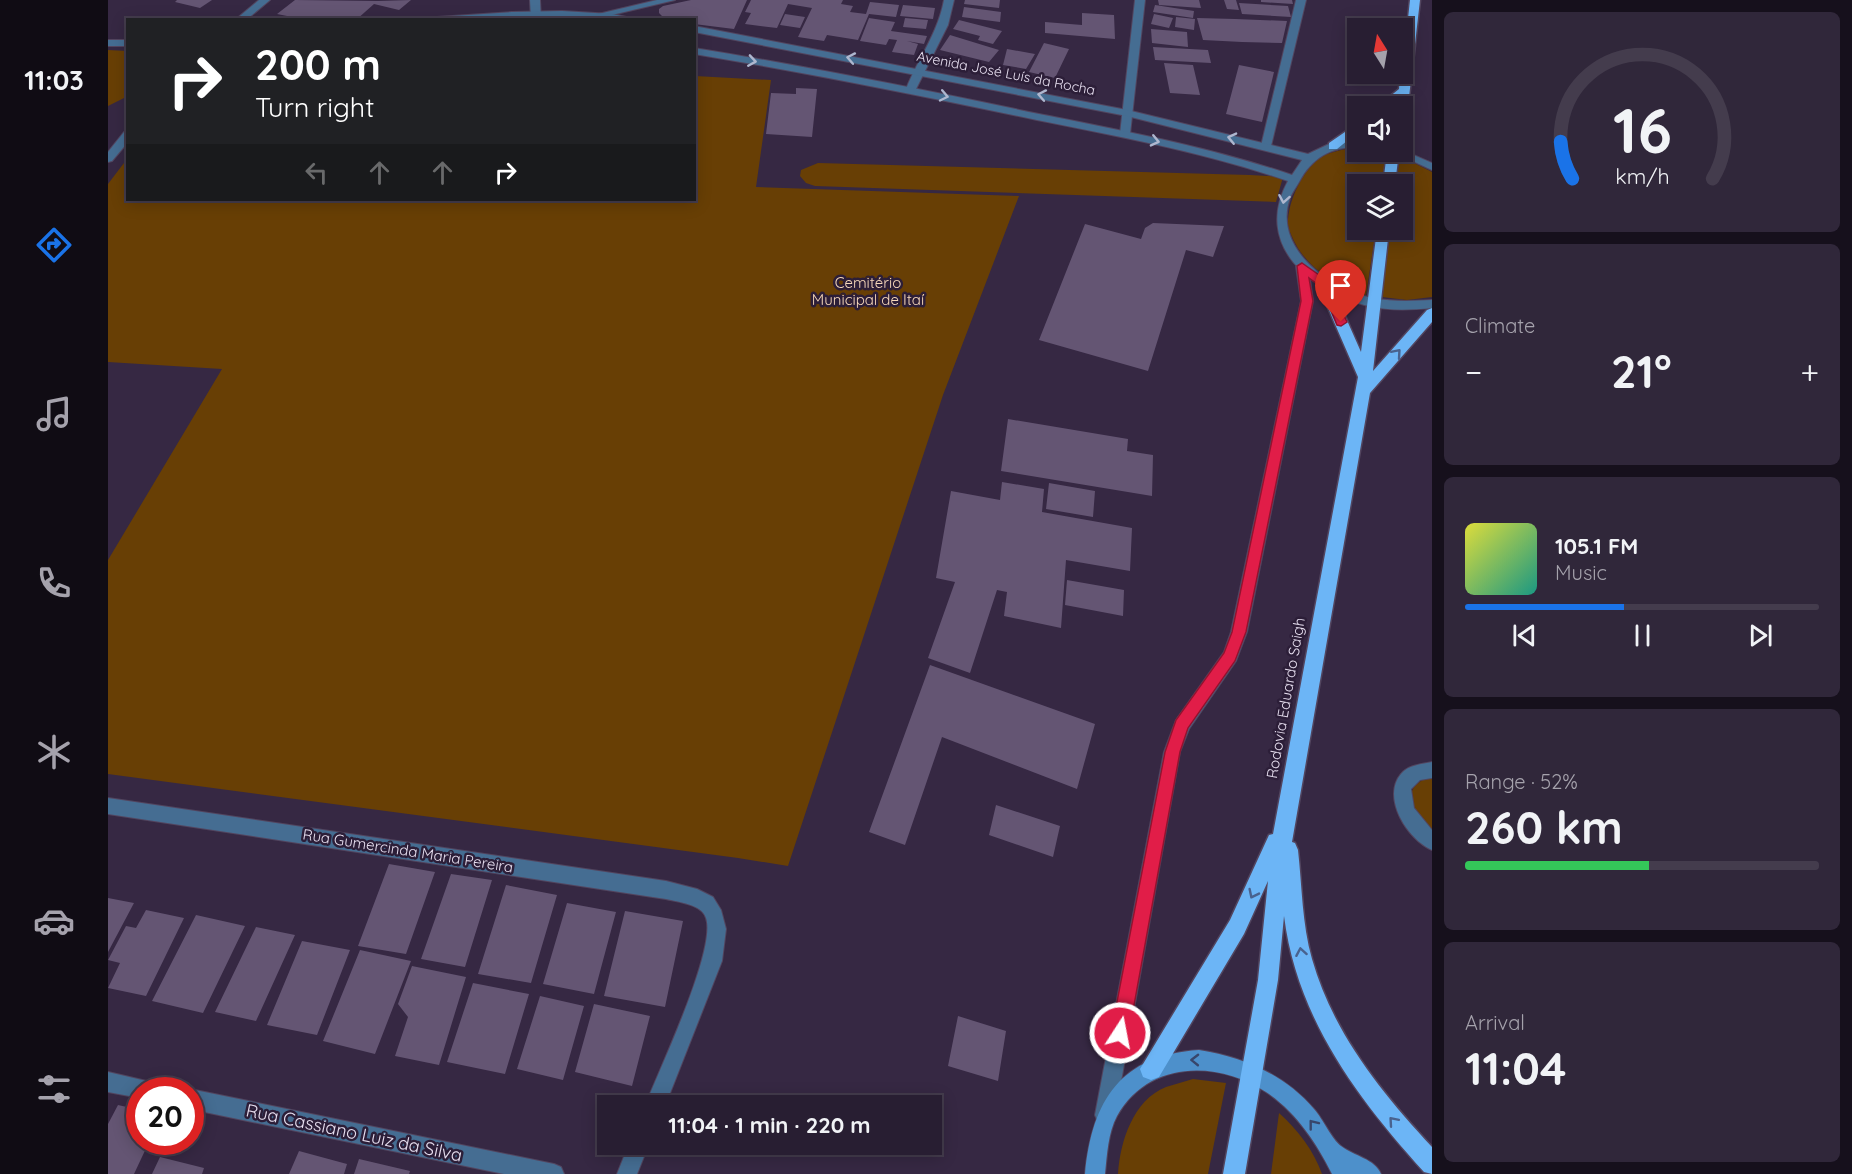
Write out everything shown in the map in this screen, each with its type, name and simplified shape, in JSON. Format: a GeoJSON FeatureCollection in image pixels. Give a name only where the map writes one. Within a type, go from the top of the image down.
{"type":"FeatureCollection","features":[{"type":"Feature","properties":{"kind":"highway"},"geometry":{"type":"LineString","coordinates":[[1404,96],[1415,0]]}},
{"type":"Feature","properties":{"kind":"highway"},"geometry":{"type":"LineString","coordinates":[[1397,96],[1406,89]]}},
{"type":"Feature","properties":{"kind":"highway"},"geometry":{"type":"LineString","coordinates":[[1333,146],[1347,135]]}},
{"type":"Feature","properties":{"kind":"highway","name":"Rodovia Eduardo Saigh"},"geometry":{"type":"LineString","coordinates":[[1233,1174],[1268,980],[1284,821],[1364,385],[1382,240]]}},
{"type":"Feature","properties":{"kind":"highway"},"geometry":{"type":"LineString","coordinates":[[1325,285],[1364,385],[1432,314]]}},
{"type":"Feature","properties":{"kind":"highway"},"geometry":{"type":"LineString","coordinates":[[1150,1069],[1237,927],[1268,863],[1284,821]]}},
{"type":"Feature","properties":{"kind":"highway"},"geometry":{"type":"LineString","coordinates":[[1284,821],[1301,956],[1313,998],[1354,1072],[1432,1164]]}},
{"type":"Feature","properties":{"kind":"main road"},"geometry":{"type":"LineString","coordinates":[[1095,1174],[1097,1150],[1103,1127],[1112,1107],[1129,1085],[1150,1069],[1181,1059],[1215,1060],[1251,1072],[1293,1101],[1311,1120],[1333,1153],[1342,1174]]}},
{"type":"Feature","properties":{"kind":"main road"},"geometry":{"type":"LineString","coordinates":[[1333,1153],[1371,1174]]}},
{"type":"Feature","properties":{"kind":"street"},"geometry":{"type":"LineString","coordinates":[[242,18],[265,0]]}},
{"type":"Feature","properties":{"kind":"street"},"geometry":{"type":"LineString","coordinates":[[535,0],[536,16]]}},
{"type":"Feature","properties":{"kind":"street"},"geometry":{"type":"LineString","coordinates":[[599,15],[670,0]]}},
{"type":"Feature","properties":{"kind":"street"},"geometry":{"type":"LineString","coordinates":[[911,89],[918,70],[934,47],[943,28],[949,0]]}},
{"type":"Feature","properties":{"kind":"street"},"geometry":{"type":"LineString","coordinates":[[1125,134],[1140,0]]}},
{"type":"Feature","properties":{"kind":"street"},"geometry":{"type":"LineString","coordinates":[[1266,146],[1301,0]]}},
{"type":"Feature","properties":{"kind":"street"},"geometry":{"type":"LineString","coordinates":[[486,18],[599,15],[622,18]]}},
{"type":"Feature","properties":{"kind":"street","name":"Avenida José Luís da Rocha"},"geometry":{"type":"LineString","coordinates":[[696,29],[918,70],[1127,113],[1309,158]]}},
{"type":"Feature","properties":{"kind":"street"},"geometry":{"type":"LineString","coordinates":[[108,43],[126,43]]}},
{"type":"Feature","properties":{"kind":"street"},"geometry":{"type":"LineString","coordinates":[[696,51],[911,89],[1125,134],[1239,161],[1292,179]]}},
{"type":"Feature","properties":{"kind":"street"},"geometry":{"type":"LineString","coordinates":[[108,159],[126,136]]}},
{"type":"Feature","properties":{"kind":"street"},"geometry":{"type":"LineString","coordinates":[[1347,145],[1333,146],[1309,158],[1286,189],[1282,230],[1291,253],[1302,266],[1325,285],[1344,294],[1397,306],[1432,304]]}},
{"type":"Feature","properties":{"kind":"street"},"geometry":{"type":"LineString","coordinates":[[1413,159],[1432,167]]}},
{"type":"Feature","properties":{"kind":"street"},"geometry":{"type":"LineString","coordinates":[[1103,1127],[1172,752],[1182,725],[1230,656],[1239,632],[1307,301],[1302,266]]}},
{"type":"Feature","properties":{"kind":"street"},"geometry":{"type":"LineString","coordinates":[[1432,770],[1417,772],[1408,779],[1403,788],[1402,800],[1405,812],[1413,825],[1432,841]]}},
{"type":"Feature","properties":{"kind":"street","name":"Rua Gumercinda Maria Pereira"},"geometry":{"type":"LineString","coordinates":[[108,806],[666,890],[707,902],[716,916],[717,935],[713,961],[659,1095]]}},
{"type":"Feature","properties":{"kind":"street"},"geometry":{"type":"LineString","coordinates":[[108,1082],[126,1086]]}},
{"type":"Feature","properties":{"kind":"street","name":"Rua Cassiano Luiz da Silva"},"geometry":{"type":"LineString","coordinates":[[204,1102],[554,1174]]}},
{"type":"Feature","properties":{"kind":"street"},"geometry":{"type":"LineString","coordinates":[[1090,1174],[1097,1150]]}},
{"type":"Feature","properties":{"kind":"street"},"geometry":{"type":"LineString","coordinates":[[627,1174],[635,1155]]}},
{"type":"Feature","properties":{"kind":"green space"},"geometry":{"type":"Polygon","coordinates":[[[108,50],[126,51],[126,97],[108,106],[108,50]]]}},
{"type":"Feature","properties":{"kind":"green space","name":"Cemitério Municipal de Itaí"},"geometry":{"type":"Polygon","coordinates":[[[696,76],[771,80],[756,187],[1019,196],[943,395],[788,866],[108,774],[108,560],[222,369],[108,362],[108,184],[126,160],[126,201],[696,201],[696,76]]]}},
{"type":"Feature","properties":{"kind":"green space"},"geometry":{"type":"Polygon","coordinates":[[[1347,149],[1347,162],[1386,162],[1384,174],[1347,174],[1347,240],[1374,240],[1366,295],[1339,284],[1315,268],[1298,248],[1288,225],[1293,198],[1306,172],[1318,159],[1347,149]]]}},
{"type":"Feature","properties":{"kind":"green space"},"geometry":{"type":"Polygon","coordinates":[[[1399,162],[1412,162],[1432,172],[1432,297],[1407,300],[1382,297],[1389,240],[1413,240],[1413,174],[1397,174],[1399,162]]]}},
{"type":"Feature","properties":{"kind":"green space"},"geometry":{"type":"Polygon","coordinates":[[[818,163],[1283,177],[1276,202],[815,186],[806,183],[800,176],[801,170],[818,163]]]}},
{"type":"Feature","properties":{"kind":"green space"},"geometry":{"type":"Polygon","coordinates":[[[1432,777],[1432,833],[1419,819],[1411,794],[1414,787],[1421,781],[1432,777]]]}},
{"type":"Feature","properties":{"kind":"green space"},"geometry":{"type":"Polygon","coordinates":[[[1193,1079],[1226,1083],[1208,1174],[1118,1174],[1125,1136],[1137,1112],[1155,1093],[1166,1087],[1193,1079]]]}},
{"type":"Feature","properties":{"kind":"green space"},"geometry":{"type":"Polygon","coordinates":[[[1279,1113],[1305,1141],[1322,1174],[1271,1174],[1279,1113]]]}},
{"type":"Feature","properties":{"kind":"building"},"geometry":{"type":"Polygon","coordinates":[[[177,0],[212,0],[200,8],[175,2],[177,0]]]}},
{"type":"Feature","properties":{"kind":"building"},"geometry":{"type":"Polygon","coordinates":[[[295,0],[411,0],[399,10],[374,4],[358,18],[285,18],[287,16],[277,14],[295,0]]]}},
{"type":"Feature","properties":{"kind":"building"},"geometry":{"type":"Polygon","coordinates":[[[691,0],[747,0],[734,29],[696,24],[696,18],[664,18],[659,13],[659,9],[663,6],[691,0]]]}},
{"type":"Feature","properties":{"kind":"building"},"geometry":{"type":"Polygon","coordinates":[[[751,0],[843,0],[841,4],[853,6],[850,12],[866,14],[870,2],[899,5],[896,17],[869,14],[858,40],[827,35],[824,41],[798,37],[812,8],[788,4],[777,28],[745,24],[751,13],[745,12],[751,0]]]}},
{"type":"Feature","properties":{"kind":"building"},"geometry":{"type":"Polygon","coordinates":[[[965,0],[1000,0],[999,8],[964,4],[965,0]]]}},
{"type":"Feature","properties":{"kind":"building"},"geometry":{"type":"Polygon","coordinates":[[[1158,0],[1199,0],[1201,8],[1159,5],[1158,0]]]}},
{"type":"Feature","properties":{"kind":"building"},"geometry":{"type":"Polygon","coordinates":[[[1224,0],[1236,0],[1239,10],[1227,9],[1224,0]]]}},
{"type":"Feature","properties":{"kind":"building"},"geometry":{"type":"Polygon","coordinates":[[[1261,0],[1292,0],[1293,4],[1261,2],[1261,0]]]}},
{"type":"Feature","properties":{"kind":"building"},"geometry":{"type":"Polygon","coordinates":[[[1239,3],[1288,6],[1291,17],[1242,14],[1239,3]]]}},
{"type":"Feature","properties":{"kind":"building"},"geometry":{"type":"Polygon","coordinates":[[[903,5],[935,8],[933,19],[900,16],[903,5]]]}},
{"type":"Feature","properties":{"kind":"building"},"geometry":{"type":"Polygon","coordinates":[[[1155,5],[1194,11],[1193,18],[1153,12],[1155,5]]]}},
{"type":"Feature","properties":{"kind":"building"},"geometry":{"type":"Polygon","coordinates":[[[964,7],[1001,12],[1000,22],[962,17],[964,7]]]}},
{"type":"Feature","properties":{"kind":"building"},"geometry":{"type":"Polygon","coordinates":[[[1082,13],[1114,15],[1115,39],[1045,33],[1045,22],[1082,25],[1082,13]]]}},
{"type":"Feature","properties":{"kind":"building"},"geometry":{"type":"Polygon","coordinates":[[[785,14],[805,17],[800,28],[780,25],[785,14]]]}},
{"type":"Feature","properties":{"kind":"building"},"geometry":{"type":"Polygon","coordinates":[[[1154,14],[1173,18],[1169,28],[1151,24],[1154,14]]]}},
{"type":"Feature","properties":{"kind":"building"},"geometry":{"type":"Polygon","coordinates":[[[1176,17],[1195,19],[1194,30],[1175,27],[1176,17]]]}},
{"type":"Feature","properties":{"kind":"building"},"geometry":{"type":"Polygon","coordinates":[[[869,18],[895,22],[891,31],[927,36],[924,44],[907,41],[918,44],[914,55],[892,52],[897,40],[889,39],[886,45],[860,41],[869,18]]]}},
{"type":"Feature","properties":{"kind":"building"},"geometry":{"type":"Polygon","coordinates":[[[905,18],[928,20],[926,29],[903,27],[905,18]]]}},
{"type":"Feature","properties":{"kind":"building"},"geometry":{"type":"Polygon","coordinates":[[[1197,18],[1287,21],[1282,43],[1242,42],[1203,40],[1197,18]]]}},
{"type":"Feature","properties":{"kind":"building"},"geometry":{"type":"Polygon","coordinates":[[[959,20],[1002,31],[993,44],[978,40],[980,36],[953,29],[959,20]]]}},
{"type":"Feature","properties":{"kind":"building"},"geometry":{"type":"Polygon","coordinates":[[[1151,29],[1187,32],[1188,47],[1152,43],[1151,29]]]}},
{"type":"Feature","properties":{"kind":"building"},"geometry":{"type":"Polygon","coordinates":[[[950,35],[999,50],[989,62],[940,50],[950,35]]]}},
{"type":"Feature","properties":{"kind":"building"},"geometry":{"type":"Polygon","coordinates":[[[1044,43],[1069,49],[1055,78],[1029,72],[1044,43]]]}},
{"type":"Feature","properties":{"kind":"building"},"geometry":{"type":"Polygon","coordinates":[[[1153,47],[1208,50],[1211,63],[1155,60],[1153,47]]]}},
{"type":"Feature","properties":{"kind":"building"},"geometry":{"type":"Polygon","coordinates":[[[1007,49],[1035,54],[1026,69],[1003,65],[1007,49]]]}},
{"type":"Feature","properties":{"kind":"building"},"geometry":{"type":"Polygon","coordinates":[[[1164,63],[1193,65],[1200,95],[1170,93],[1164,63]]]}},
{"type":"Feature","properties":{"kind":"building"},"geometry":{"type":"Polygon","coordinates":[[[1239,65],[1274,72],[1262,122],[1226,114],[1239,65]]]}},
{"type":"Feature","properties":{"kind":"building"},"geometry":{"type":"Polygon","coordinates":[[[796,88],[817,89],[812,137],[766,134],[771,93],[796,94],[796,88]]]}},
{"type":"Feature","properties":{"kind":"building"},"geometry":{"type":"Polygon","coordinates":[[[1153,223],[1224,226],[1213,257],[1186,250],[1148,371],[1039,340],[1085,224],[1141,239],[1145,228],[1153,223]]]}},
{"type":"Feature","properties":{"kind":"building"},"geometry":{"type":"Polygon","coordinates":[[[1008,419],[1128,439],[1127,451],[1153,455],[1152,496],[1001,471],[1008,419]]]}},
{"type":"Feature","properties":{"kind":"building"},"geometry":{"type":"Polygon","coordinates":[[[1002,482],[1044,489],[1042,512],[1132,528],[1130,571],[1066,560],[1061,628],[1004,616],[1007,592],[997,590],[970,673],[928,658],[955,582],[936,578],[951,491],[1000,500],[1002,482]]]}},
{"type":"Feature","properties":{"kind":"building"},"geometry":{"type":"Polygon","coordinates":[[[1049,483],[1095,491],[1093,517],[1046,509],[1049,483]]]}},
{"type":"Feature","properties":{"kind":"building"},"geometry":{"type":"Polygon","coordinates":[[[1067,580],[1124,590],[1123,616],[1065,605],[1067,580]]]}},
{"type":"Feature","properties":{"kind":"building"},"geometry":{"type":"Polygon","coordinates":[[[930,665],[1095,724],[1077,789],[942,737],[905,845],[869,832],[930,665]]]}},
{"type":"Feature","properties":{"kind":"building"},"geometry":{"type":"Polygon","coordinates":[[[996,805],[1060,826],[1053,857],[989,835],[996,805]]]}},
{"type":"Feature","properties":{"kind":"building"},"geometry":{"type":"Polygon","coordinates":[[[389,864],[435,872],[406,954],[358,946],[389,864]]]}},
{"type":"Feature","properties":{"kind":"building"},"geometry":{"type":"Polygon","coordinates":[[[451,874],[492,880],[465,967],[421,959],[451,874]]]}},
{"type":"Feature","properties":{"kind":"building"},"geometry":{"type":"Polygon","coordinates":[[[506,885],[557,895],[531,983],[478,974],[506,885]]]}},
{"type":"Feature","properties":{"kind":"building"},"geometry":{"type":"Polygon","coordinates":[[[108,898],[134,903],[108,952],[108,898]]]}},
{"type":"Feature","properties":{"kind":"building"},"geometry":{"type":"Polygon","coordinates":[[[567,903],[616,912],[594,994],[543,984],[567,903]]]}},
{"type":"Feature","properties":{"kind":"building"},"geometry":{"type":"Polygon","coordinates":[[[146,910],[184,918],[146,996],[108,988],[120,963],[108,960],[126,926],[136,928],[146,910]]]}},
{"type":"Feature","properties":{"kind":"building"},"geometry":{"type":"Polygon","coordinates":[[[625,911],[683,921],[665,1007],[604,996],[625,911]]]}},
{"type":"Feature","properties":{"kind":"building"},"geometry":{"type":"Polygon","coordinates":[[[196,915],[245,926],[203,1013],[152,1001],[196,915]]]}},
{"type":"Feature","properties":{"kind":"building"},"geometry":{"type":"Polygon","coordinates":[[[256,927],[295,935],[256,1021],[215,1012],[256,927]]]}},
{"type":"Feature","properties":{"kind":"building"},"geometry":{"type":"Polygon","coordinates":[[[302,941],[350,950],[317,1035],[267,1025],[302,941]]]}},
{"type":"Feature","properties":{"kind":"building"},"geometry":{"type":"Polygon","coordinates":[[[360,950],[411,961],[375,1054],[323,1041],[360,950]]]}},
{"type":"Feature","properties":{"kind":"building"},"geometry":{"type":"Polygon","coordinates":[[[412,966],[466,977],[439,1065],[395,1056],[408,1017],[398,1004],[412,966]]]}},
{"type":"Feature","properties":{"kind":"building"},"geometry":{"type":"Polygon","coordinates":[[[473,983],[529,994],[505,1074],[447,1062],[473,983]]]}},
{"type":"Feature","properties":{"kind":"building"},"geometry":{"type":"Polygon","coordinates":[[[540,996],[584,1006],[563,1080],[517,1069],[540,996]]]}},
{"type":"Feature","properties":{"kind":"building"},"geometry":{"type":"Polygon","coordinates":[[[594,1004],[650,1016],[632,1086],[575,1072],[594,1004]]]}},
{"type":"Feature","properties":{"kind":"building"},"geometry":{"type":"Polygon","coordinates":[[[958,1016],[1006,1031],[998,1081],[948,1066],[958,1016]]]}},
{"type":"Feature","properties":{"kind":"building"},"geometry":{"type":"Polygon","coordinates":[[[118,1105],[126,1107],[126,1155],[143,1155],[134,1174],[108,1174],[108,1124],[118,1105]]]}},
{"type":"Feature","properties":{"kind":"building"},"geometry":{"type":"Polygon","coordinates":[[[299,1151],[347,1164],[344,1174],[289,1174],[299,1151]]]}},
{"type":"Feature","properties":{"kind":"building"},"geometry":{"type":"Polygon","coordinates":[[[160,1157],[204,1168],[202,1174],[152,1174],[160,1157]]]}},
{"type":"Feature","properties":{"kind":"building"},"geometry":{"type":"Polygon","coordinates":[[[359,1159],[410,1171],[409,1174],[354,1174],[359,1159]]]}},
{"type":"Feature","properties":{"kind":"route"},"geometry":{"type":"LineString","coordinates":[[1120,1033],[1172,752],[1182,725],[1230,656],[1239,632],[1307,301],[1302,266],[1325,285],[1341,322]]}}]}
